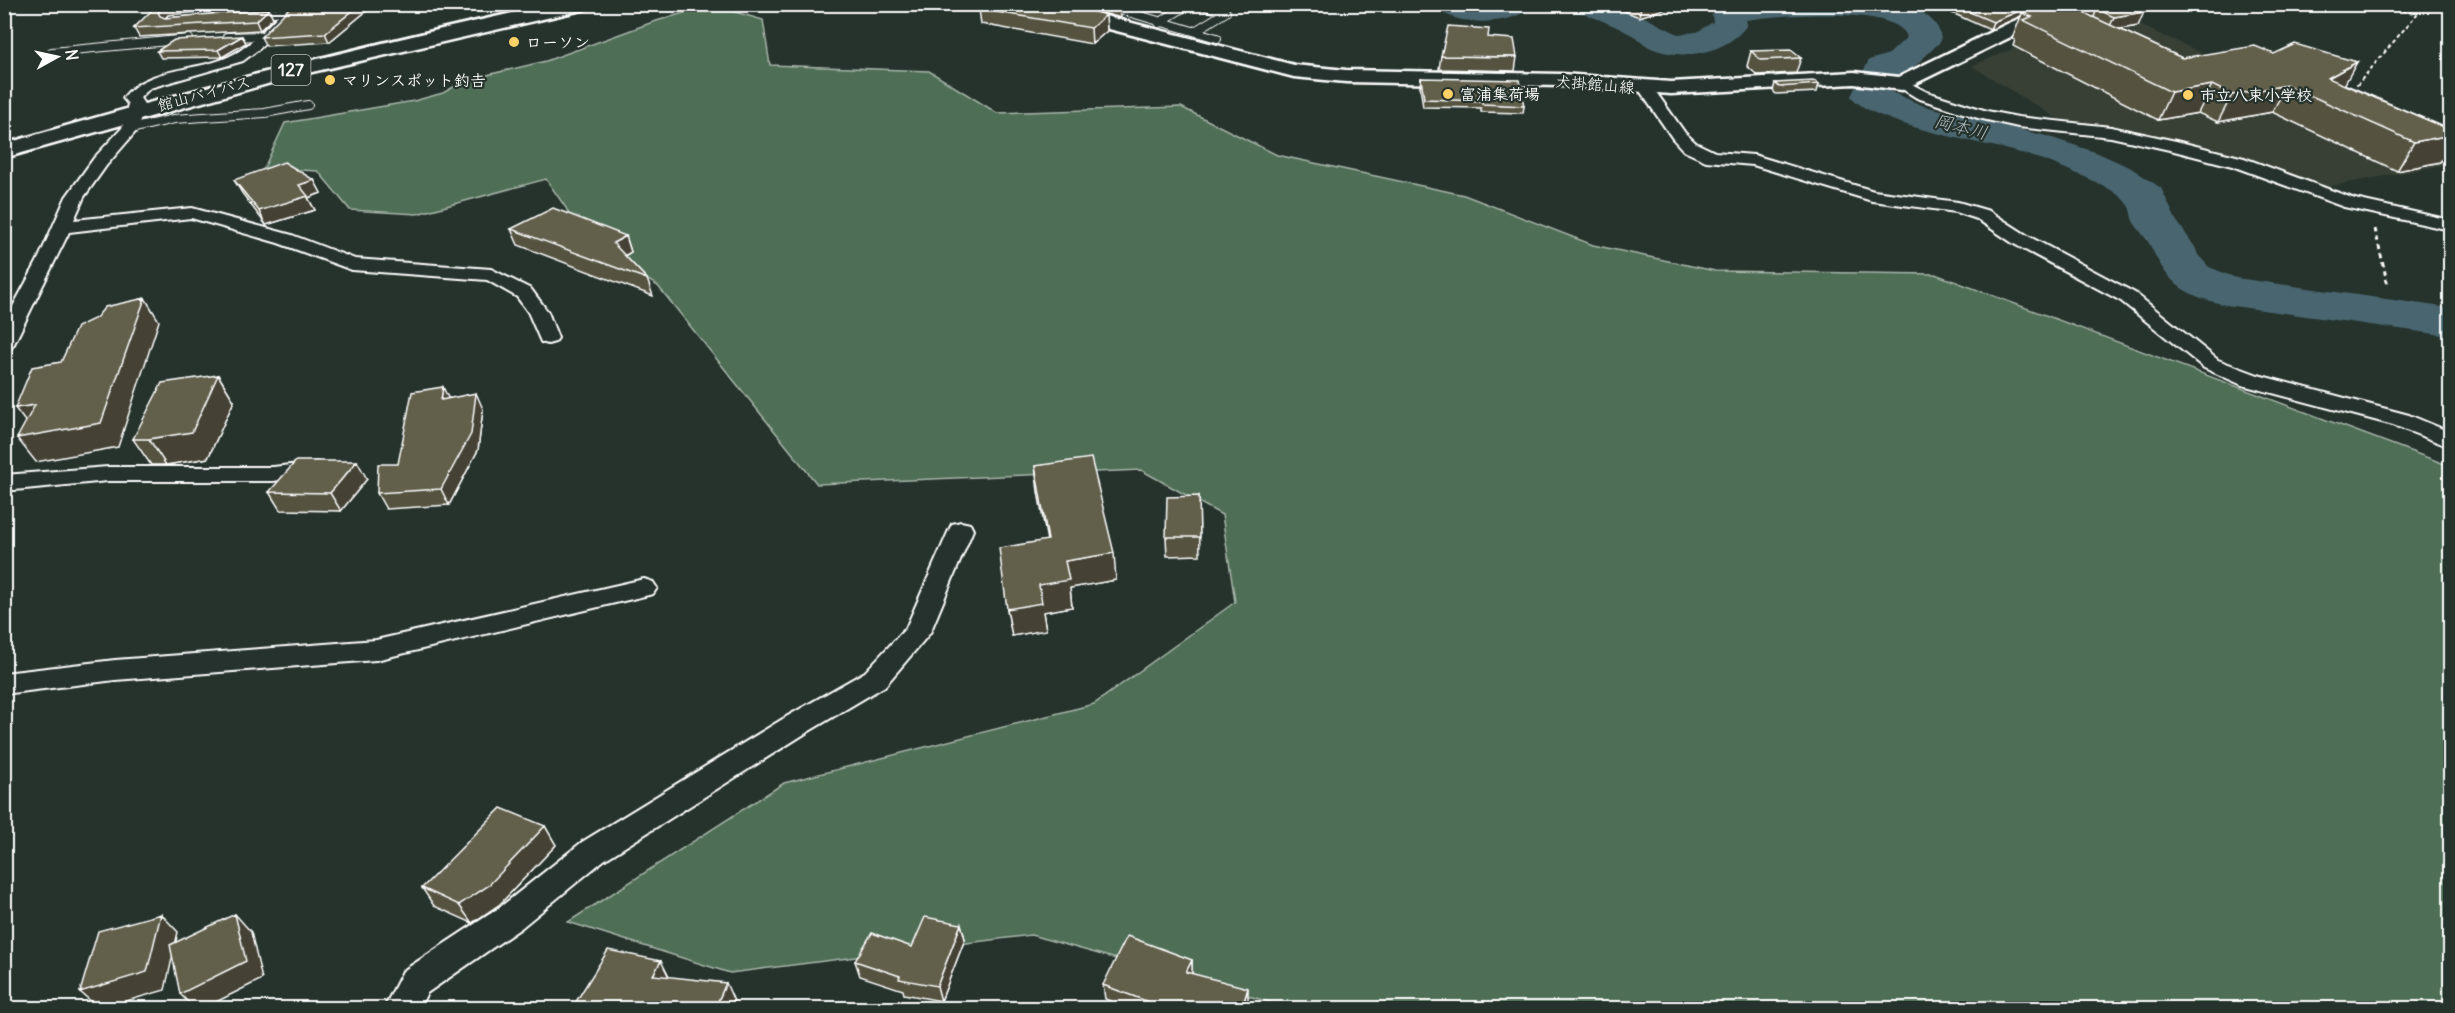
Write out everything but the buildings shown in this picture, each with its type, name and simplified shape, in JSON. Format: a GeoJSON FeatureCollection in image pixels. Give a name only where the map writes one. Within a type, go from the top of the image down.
{"type":"FeatureCollection","features":[{"type":"Feature","properties":{"kind":"main road","name":"館山バイパス"},"geometry":{"type":"LineString","coordinates":[[4,142],[133,115],[291,59],[414,28],[527,4]]}},
{"type":"Feature","properties":{"kind":"main road","name":"館山バイパス"},"geometry":{"type":"LineString","coordinates":[[4,151],[307,66],[582,4]]}},
{"type":"Feature","properties":{"kind":"main road","name":"犬掛館山線"},"geometry":{"type":"LineString","coordinates":[[1035,4],[1069,8],[1142,32],[1294,71],[1346,76],[1562,80],[1646,88],[1854,78],[1898,83]]}},
{"type":"Feature","properties":{"kind":"main road"},"geometry":{"type":"LineString","coordinates":[[1898,83],[2062,11]]}},
{"type":"Feature","properties":{"kind":"street"},"geometry":{"type":"LineString","coordinates":[[4,344],[75,197],[133,115],[131,98],[145,85],[238,58],[294,8]]}},
{"type":"Feature","properties":{"kind":"street"},"geometry":{"type":"LineString","coordinates":[[1898,83],[1922,95],[1984,115],[2018,122],[2111,132],[2238,162],[2308,189],[2371,208],[2451,225]]}},
{"type":"Feature","properties":{"kind":"street"},"geometry":{"type":"LineString","coordinates":[[1646,88],[1679,136],[1690,147],[1712,157],[1754,160],[1872,196],[1958,207],[1983,215],[2021,240],[2128,297],[2211,364],[2250,380],[2401,420],[2451,440]]}},
{"type":"Feature","properties":{"kind":"street"},"geometry":{"type":"LineString","coordinates":[[62,227],[192,213],[285,239],[352,264],[491,275],[524,293],[538,312],[548,338]]}},
{"type":"Feature","properties":{"kind":"street"},"geometry":{"type":"LineString","coordinates":[[4,483],[108,474],[273,474],[336,466]]}},
{"type":"Feature","properties":{"kind":"street"},"geometry":{"type":"LineString","coordinates":[[401,1008],[415,982],[510,918],[593,851],[796,725],[875,679],[917,633],[961,530]]}},
{"type":"Feature","properties":{"kind":"street"},"geometry":{"type":"LineString","coordinates":[[4,684],[115,670],[376,650],[644,588]]}},
{"type":"Feature","properties":{"kind":"lane"},"geometry":{"type":"LineString","coordinates":[[1135,4],[1121,10],[1217,38]]}},
{"type":"Feature","properties":{"kind":"lane"},"geometry":{"type":"LineString","coordinates":[[1142,32],[1189,4]]}},
{"type":"Feature","properties":{"kind":"lane"},"geometry":{"type":"LineString","coordinates":[[1195,31],[1226,12],[1198,4]]}},
{"type":"Feature","properties":{"kind":"lane"},"geometry":{"type":"LineString","coordinates":[[246,14],[294,8]]}},
{"type":"Feature","properties":{"kind":"lane"},"geometry":{"type":"LineString","coordinates":[[218,38],[265,36]]}},
{"type":"Feature","properties":{"kind":"lane"},"geometry":{"type":"LineString","coordinates":[[52,52],[107,45],[194,39]]}},
{"type":"Feature","properties":{"kind":"lane"},"geometry":{"type":"LineString","coordinates":[[133,115],[174,119],[266,113],[308,105]]}},
{"type":"Feature","properties":{"kind":"path"},"geometry":{"type":"LineString","coordinates":[[2349,95],[2417,14],[2374,4]]}},
{"type":"Feature","properties":{"kind":"path"},"geometry":{"type":"LineString","coordinates":[[2371,208],[2388,286]]}},
{"type":"Feature","properties":{"kind":"shaded area"},"geometry":{"type":"Polygon","coordinates":[[[2106,10],[2450,164],[2325,187],[2218,149],[2056,118],[1972,66],[2106,10]]]}},
{"type":"Feature","properties":{"kind":"green space"},"geometry":{"type":"Polygon","coordinates":[[[711,5],[763,20],[770,65],[929,71],[997,113],[1181,107],[1277,155],[1464,195],[1593,245],[1715,271],[1935,274],[2450,466],[2450,1008],[1291,1008],[1031,935],[730,973],[568,922],[784,783],[1094,704],[1235,602],[1222,515],[1141,470],[817,484],[658,286],[579,237],[566,208],[546,179],[417,214],[350,210],[318,171],[264,168],[285,123],[414,101],[443,93],[466,80],[546,61],[653,22],[711,5]]]}},
{"type":"Feature","properties":{"kind":"waterway","name":"岡本川"},"geometry":{"type":"LineString","coordinates":[[1449,4],[1464,11],[1473,12],[1491,11],[1517,4]]}},
{"type":"Feature","properties":{"kind":"waterway","name":"岡本川"},"geometry":{"type":"LineString","coordinates":[[1590,4],[1646,29],[1662,40],[1678,44],[1706,42],[1730,25],[1728,15],[1764,8],[1845,6],[1871,8],[1907,17],[1924,33],[1924,41],[1912,49],[1901,61],[1882,68],[1869,96],[1911,114],[2032,144],[2084,162],[2117,177],[2146,197],[2155,221],[2173,247],[2177,259],[2193,277],[2226,291],[2450,322]]}},
{"type":"Feature","properties":{"kind":"place","name":"ローソン"},"geometry":{"type":"Point","coordinates":[514,42]}},
{"type":"Feature","properties":{"kind":"place","name":"マリンスポット釣𠮷"},"geometry":{"type":"Point","coordinates":[330,80]}},
{"type":"Feature","properties":{"kind":"place","name":"富浦集荷場"},"geometry":{"type":"Point","coordinates":[1448,94]}},
{"type":"Feature","properties":{"kind":"place","name":"市立八束小学校"},"geometry":{"type":"Point","coordinates":[2188,95]}}]}
